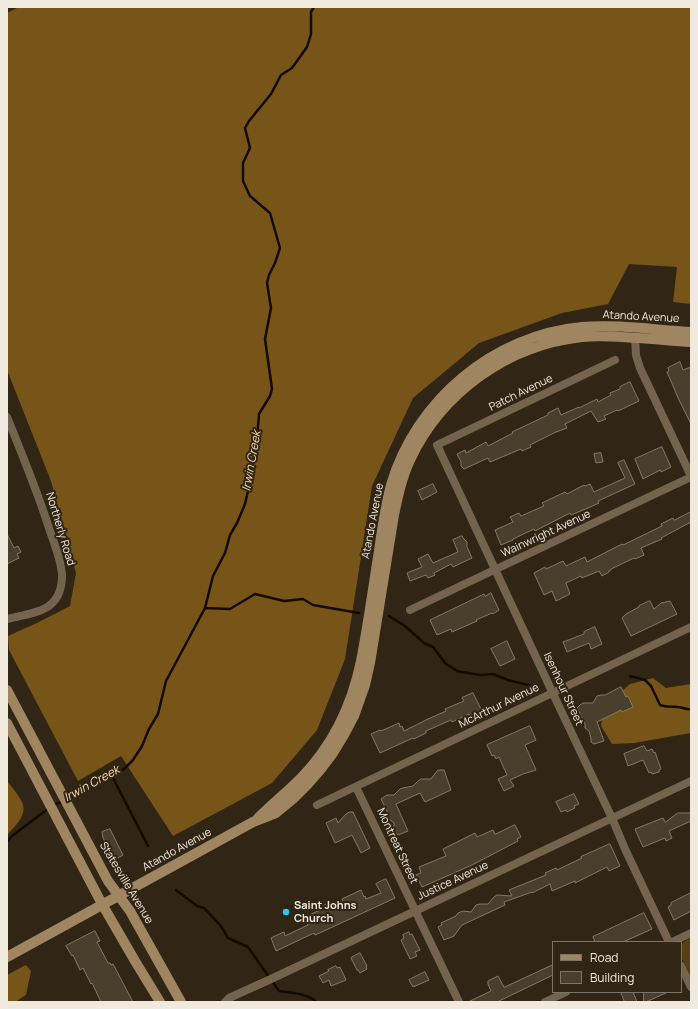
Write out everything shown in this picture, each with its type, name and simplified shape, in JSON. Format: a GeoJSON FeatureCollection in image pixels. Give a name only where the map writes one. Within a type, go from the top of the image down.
{"type":"FeatureCollection","features":[{"type":"Feature","properties":{"kind":"main road","name":"Atando Avenue"},"geometry":{"type":"LineString","coordinates":[[253,822],[270,805],[294,785],[311,767],[331,739],[345,712],[356,683],[361,661],[391,484],[409,442],[434,405],[458,381],[487,360],[516,345],[548,334],[580,328],[603,326],[691,332]]}},
{"type":"Feature","properties":{"kind":"main road","name":"Atando Avenue"},"geometry":{"type":"LineString","coordinates":[[7,956],[253,822],[276,813],[293,799],[321,769],[333,753],[354,716],[365,685],[400,487],[407,468],[422,439],[436,418],[454,397],[474,380],[502,362],[529,349],[561,340],[603,336],[691,342]]}},
{"type":"Feature","properties":{"kind":"main road","name":"Statesville Avenue"},"geometry":{"type":"LineString","coordinates":[[7,690],[108,881],[130,911],[181,1002]]}},
{"type":"Feature","properties":{"kind":"main road"},"geometry":{"type":"LineString","coordinates":[[7,723],[102,904],[160,1002]]}},
{"type":"Feature","properties":{"kind":"street"},"geometry":{"type":"LineString","coordinates":[[635,338],[636,354],[640,368],[691,477]]}},
{"type":"Feature","properties":{"kind":"street","name":"Patch Avenue"},"geometry":{"type":"LineString","coordinates":[[437,445],[615,360]]}},
{"type":"Feature","properties":{"kind":"street","name":"Northerly Road"},"geometry":{"type":"LineString","coordinates":[[7,417],[55,544],[62,575],[60,592],[51,605],[34,612],[7,619]]}},
{"type":"Feature","properties":{"kind":"street","name":"Isenhour Street"},"geometry":{"type":"LineString","coordinates":[[437,445],[552,693],[612,818],[625,849],[671,941]]}},
{"type":"Feature","properties":{"kind":"street","name":"Wainwright Avenue"},"geometry":{"type":"LineString","coordinates":[[410,610],[691,477]]}},
{"type":"Feature","properties":{"kind":"street","name":"McArthur Avenue"},"geometry":{"type":"LineString","coordinates":[[317,805],[691,627]]}},
{"type":"Feature","properties":{"kind":"street","name":"Justice Avenue"},"geometry":{"type":"LineString","coordinates":[[225,1002],[229,998],[691,781]]}},
{"type":"Feature","properties":{"kind":"street","name":"Montreat Street"},"geometry":{"type":"LineString","coordinates":[[356,787],[459,1002]]}},
{"type":"Feature","properties":{"kind":"street"},"geometry":{"type":"LineString","coordinates":[[673,941],[691,933]]}},
{"type":"Feature","properties":{"kind":"street"},"geometry":{"type":"LineString","coordinates":[[682,968],[691,987]]}},
{"type":"Feature","properties":{"kind":"street"},"geometry":{"type":"LineString","coordinates":[[545,1002],[564,993]]}},
{"type":"Feature","properties":{"kind":"shaded area"},"geometry":{"type":"Polygon","coordinates":[[[19,7],[691,7],[691,304],[673,302],[677,267],[629,264],[608,304],[562,313],[479,343],[413,398],[372,486],[345,659],[317,730],[272,783],[173,836],[121,756],[78,781],[9,650],[8,636],[70,606],[76,573],[51,481],[7,370],[7,13],[19,7]]]}},
{"type":"Feature","properties":{"kind":"shaded area"},"geometry":{"type":"Polygon","coordinates":[[[653,678],[666,688],[691,684],[691,733],[634,743],[612,744],[601,726],[603,708],[630,684],[653,678]]]}},
{"type":"Feature","properties":{"kind":"shaded area"},"geometry":{"type":"Polygon","coordinates":[[[7,781],[21,799],[23,814],[19,822],[7,835],[7,781]]]}},
{"type":"Feature","properties":{"kind":"shaded area"},"geometry":{"type":"Polygon","coordinates":[[[691,938],[691,977],[682,959],[682,944],[691,938]]]}},
{"type":"Feature","properties":{"kind":"shaded area"},"geometry":{"type":"Polygon","coordinates":[[[26,965],[31,971],[26,995],[15,1002],[7,1002],[7,975],[26,965]]]}},
{"type":"Feature","properties":{"kind":"building"},"geometry":{"type":"Polygon","coordinates":[[[680,362],[683,370],[691,367],[691,424],[667,372],[669,371],[668,368],[680,362]]]}},
{"type":"Feature","properties":{"kind":"building"},"geometry":{"type":"Polygon","coordinates":[[[630,382],[639,401],[604,416],[606,419],[598,422],[591,411],[565,424],[567,428],[530,445],[531,447],[522,451],[521,449],[490,462],[488,458],[464,469],[461,466],[461,462],[457,454],[465,450],[466,453],[486,442],[488,446],[513,433],[512,432],[548,415],[548,413],[558,408],[561,415],[597,399],[598,402],[611,395],[610,393],[620,389],[620,387],[630,382]]]}},
{"type":"Feature","properties":{"kind":"building"},"geometry":{"type":"Polygon","coordinates":[[[662,447],[671,467],[661,472],[660,470],[643,479],[635,459],[662,447]]]}},
{"type":"Feature","properties":{"kind":"building"},"geometry":{"type":"Polygon","coordinates":[[[601,453],[603,462],[596,463],[594,454],[601,453]]]}},
{"type":"Feature","properties":{"kind":"building"},"geometry":{"type":"Polygon","coordinates":[[[624,460],[635,484],[598,501],[599,503],[571,515],[570,513],[535,531],[534,529],[501,545],[495,530],[513,522],[510,517],[519,513],[521,516],[544,506],[542,503],[565,492],[567,494],[584,485],[590,484],[594,492],[625,478],[618,463],[624,460]]]}},
{"type":"Feature","properties":{"kind":"building"},"geometry":{"type":"Polygon","coordinates":[[[433,484],[437,492],[422,500],[418,491],[433,484]]]}},
{"type":"Feature","properties":{"kind":"building"},"geometry":{"type":"Polygon","coordinates":[[[691,512],[691,522],[661,538],[662,539],[641,548],[644,555],[611,569],[602,576],[599,571],[582,578],[581,576],[566,583],[570,594],[556,601],[552,591],[544,595],[534,573],[545,567],[546,569],[563,561],[566,566],[585,557],[587,562],[662,526],[661,524],[673,518],[674,520],[691,512]]]}},
{"type":"Feature","properties":{"kind":"building"},"geometry":{"type":"Polygon","coordinates":[[[7,534],[14,548],[18,546],[21,552],[17,554],[19,558],[7,564],[7,534]]]}},
{"type":"Feature","properties":{"kind":"building"},"geometry":{"type":"Polygon","coordinates":[[[462,536],[467,542],[467,547],[472,558],[453,567],[451,564],[428,578],[426,575],[410,581],[407,573],[422,567],[418,559],[428,554],[433,563],[458,552],[453,540],[462,536]]]}},
{"type":"Feature","properties":{"kind":"building"},"geometry":{"type":"Polygon","coordinates":[[[491,593],[499,610],[452,632],[451,629],[437,635],[430,620],[484,594],[485,596],[491,593]]]}},
{"type":"Feature","properties":{"kind":"building"},"geometry":{"type":"Polygon","coordinates":[[[650,601],[654,609],[661,603],[670,601],[677,614],[631,636],[622,618],[639,606],[650,601]]]}},
{"type":"Feature","properties":{"kind":"building"},"geometry":{"type":"Polygon","coordinates":[[[595,627],[602,644],[591,649],[589,643],[567,652],[563,642],[584,634],[584,632],[595,627]]]}},
{"type":"Feature","properties":{"kind":"building"},"geometry":{"type":"Polygon","coordinates":[[[507,641],[515,659],[500,666],[491,649],[507,641]]]}},
{"type":"Feature","properties":{"kind":"building"},"geometry":{"type":"Polygon","coordinates":[[[621,687],[626,697],[628,696],[633,707],[622,712],[621,710],[597,722],[604,741],[594,744],[591,742],[589,731],[585,728],[585,724],[577,708],[583,703],[593,703],[597,696],[605,695],[621,687]]]}},
{"type":"Feature","properties":{"kind":"building"},"geometry":{"type":"Polygon","coordinates":[[[473,693],[482,711],[471,717],[469,714],[452,722],[451,720],[426,731],[426,733],[414,739],[413,738],[380,753],[371,734],[399,723],[400,727],[402,726],[404,731],[446,711],[445,709],[464,701],[462,698],[473,693]]]}},
{"type":"Feature","properties":{"kind":"building"},"geometry":{"type":"Polygon","coordinates":[[[530,726],[536,740],[525,745],[536,770],[510,780],[514,786],[504,791],[498,779],[507,775],[499,757],[496,759],[494,755],[492,756],[487,745],[530,726]]]}},
{"type":"Feature","properties":{"kind":"building"},"geometry":{"type":"Polygon","coordinates":[[[644,746],[647,751],[652,749],[654,753],[655,752],[661,769],[659,772],[652,774],[651,772],[649,773],[643,760],[628,766],[624,754],[644,746]]]}},
{"type":"Feature","properties":{"kind":"building"},"geometry":{"type":"Polygon","coordinates":[[[444,770],[451,790],[425,802],[420,793],[396,804],[408,831],[398,835],[394,830],[394,823],[389,819],[388,813],[381,799],[387,795],[394,795],[400,789],[413,786],[421,779],[431,779],[437,771],[444,770]]]}},
{"type":"Feature","properties":{"kind":"building"},"geometry":{"type":"Polygon","coordinates":[[[574,794],[579,804],[567,812],[566,810],[561,812],[556,802],[574,794]]]}},
{"type":"Feature","properties":{"kind":"building"},"geometry":{"type":"Polygon","coordinates":[[[353,812],[370,848],[361,853],[352,835],[335,843],[326,823],[336,818],[338,823],[346,814],[353,812]]]}},
{"type":"Feature","properties":{"kind":"building"},"geometry":{"type":"Polygon","coordinates":[[[678,813],[691,813],[691,821],[669,831],[672,838],[666,841],[665,838],[643,847],[635,829],[663,818],[665,822],[678,813]]]}},
{"type":"Feature","properties":{"kind":"building"},"geometry":{"type":"Polygon","coordinates":[[[515,825],[521,837],[517,839],[518,841],[472,865],[422,887],[416,875],[421,873],[419,867],[446,856],[443,849],[475,833],[477,837],[493,830],[495,834],[515,825]]]}},
{"type":"Feature","properties":{"kind":"building"},"geometry":{"type":"Polygon","coordinates":[[[110,829],[123,855],[116,859],[103,838],[102,832],[110,829]]]}},
{"type":"Feature","properties":{"kind":"building"},"geometry":{"type":"Polygon","coordinates":[[[610,844],[620,866],[609,871],[607,867],[575,883],[575,881],[552,891],[550,884],[532,893],[504,902],[505,905],[462,925],[454,936],[444,940],[438,927],[442,925],[441,923],[456,916],[458,913],[463,911],[471,912],[476,905],[488,904],[497,895],[512,896],[509,890],[546,875],[545,873],[556,868],[557,870],[610,844]]]}},
{"type":"Feature","properties":{"kind":"building"},"geometry":{"type":"Polygon","coordinates":[[[386,879],[395,898],[324,931],[315,935],[314,933],[276,951],[271,938],[284,932],[285,936],[308,925],[305,917],[322,909],[321,907],[328,903],[329,906],[343,901],[342,899],[361,890],[366,899],[381,893],[376,884],[386,879]]]}},
{"type":"Feature","properties":{"kind":"building"},"geometry":{"type":"Polygon","coordinates":[[[691,893],[691,911],[674,920],[668,907],[671,903],[691,893]]]}},
{"type":"Feature","properties":{"kind":"building"},"geometry":{"type":"Polygon","coordinates":[[[644,913],[652,929],[625,941],[595,941],[593,937],[644,913]]]}},
{"type":"Feature","properties":{"kind":"building"},"geometry":{"type":"Polygon","coordinates":[[[95,931],[100,941],[97,942],[108,963],[111,965],[113,964],[133,1002],[101,1002],[83,968],[80,970],[73,955],[72,956],[66,946],[95,931]]]}},
{"type":"Feature","properties":{"kind":"building"},"geometry":{"type":"Polygon","coordinates":[[[409,932],[410,935],[412,934],[420,950],[415,952],[417,956],[410,959],[401,940],[404,938],[403,935],[409,932]]]}},
{"type":"Feature","properties":{"kind":"building"},"geometry":{"type":"Polygon","coordinates":[[[360,953],[367,966],[367,969],[360,973],[351,958],[360,953]]]}},
{"type":"Feature","properties":{"kind":"building"},"geometry":{"type":"Polygon","coordinates":[[[552,965],[552,975],[497,1002],[468,1002],[491,991],[488,981],[498,976],[504,987],[552,965]]]}},
{"type":"Feature","properties":{"kind":"building"},"geometry":{"type":"Polygon","coordinates":[[[336,966],[337,968],[340,967],[346,980],[331,986],[329,980],[323,983],[319,976],[336,966]]]}},
{"type":"Feature","properties":{"kind":"building"},"geometry":{"type":"Polygon","coordinates":[[[425,972],[429,980],[413,987],[409,980],[425,972]]]}},
{"type":"Feature","properties":{"kind":"building"},"geometry":{"type":"Polygon","coordinates":[[[621,993],[633,993],[637,1002],[625,1002],[621,993]]]}},
{"type":"Feature","properties":{"kind":"building"},"geometry":{"type":"Polygon","coordinates":[[[644,993],[666,993],[646,1002],[644,1002],[644,993]]]}},
{"type":"Feature","properties":{"kind":"waterway","name":"Irwin Creek"},"geometry":{"type":"LineString","coordinates":[[68,799],[123,770],[133,760],[142,746],[149,729],[158,714],[166,681],[205,608],[213,576],[225,553],[230,535],[245,504],[248,491],[248,476],[256,451],[259,414],[270,396],[272,389],[265,339],[271,308],[267,283],[280,248],[270,213],[250,196],[243,181],[243,163],[250,148],[245,128],[271,94],[281,75],[292,68],[307,47],[311,34],[311,12],[314,7]]}},
{"type":"Feature","properties":{"kind":"waterway"},"geometry":{"type":"LineString","coordinates":[[205,608],[230,609],[255,594],[284,601],[303,599],[313,605],[359,613]]}},
{"type":"Feature","properties":{"kind":"waterway"},"geometry":{"type":"LineString","coordinates":[[389,616],[405,626],[424,643],[433,647],[445,663],[457,671],[480,675],[493,674],[508,680],[532,686]]}},
{"type":"Feature","properties":{"kind":"waterway"},"geometry":{"type":"LineString","coordinates":[[630,676],[645,680],[651,686],[660,705],[691,709]]}},
{"type":"Feature","properties":{"kind":"waterway"},"geometry":{"type":"LineString","coordinates":[[112,776],[148,846]]}},
{"type":"Feature","properties":{"kind":"waterway","name":"Irwin Creek"},"geometry":{"type":"LineString","coordinates":[[53,805],[64,801]]}},
{"type":"Feature","properties":{"kind":"waterway","name":"Irwin Creek"},"geometry":{"type":"LineString","coordinates":[[7,842],[12,836],[49,808]]}},
{"type":"Feature","properties":{"kind":"waterway"},"geometry":{"type":"LineString","coordinates":[[176,890],[197,906],[204,908],[221,926],[228,938],[248,947],[269,977]]}},
{"type":"Feature","properties":{"kind":"waterway"},"geometry":{"type":"LineString","coordinates":[[272,981],[279,991],[304,995],[316,1002]]}},
{"type":"Feature","properties":{"kind":"place","name":"Saint Johns Church"},"geometry":{"type":"Point","coordinates":[286,912]}}]}
